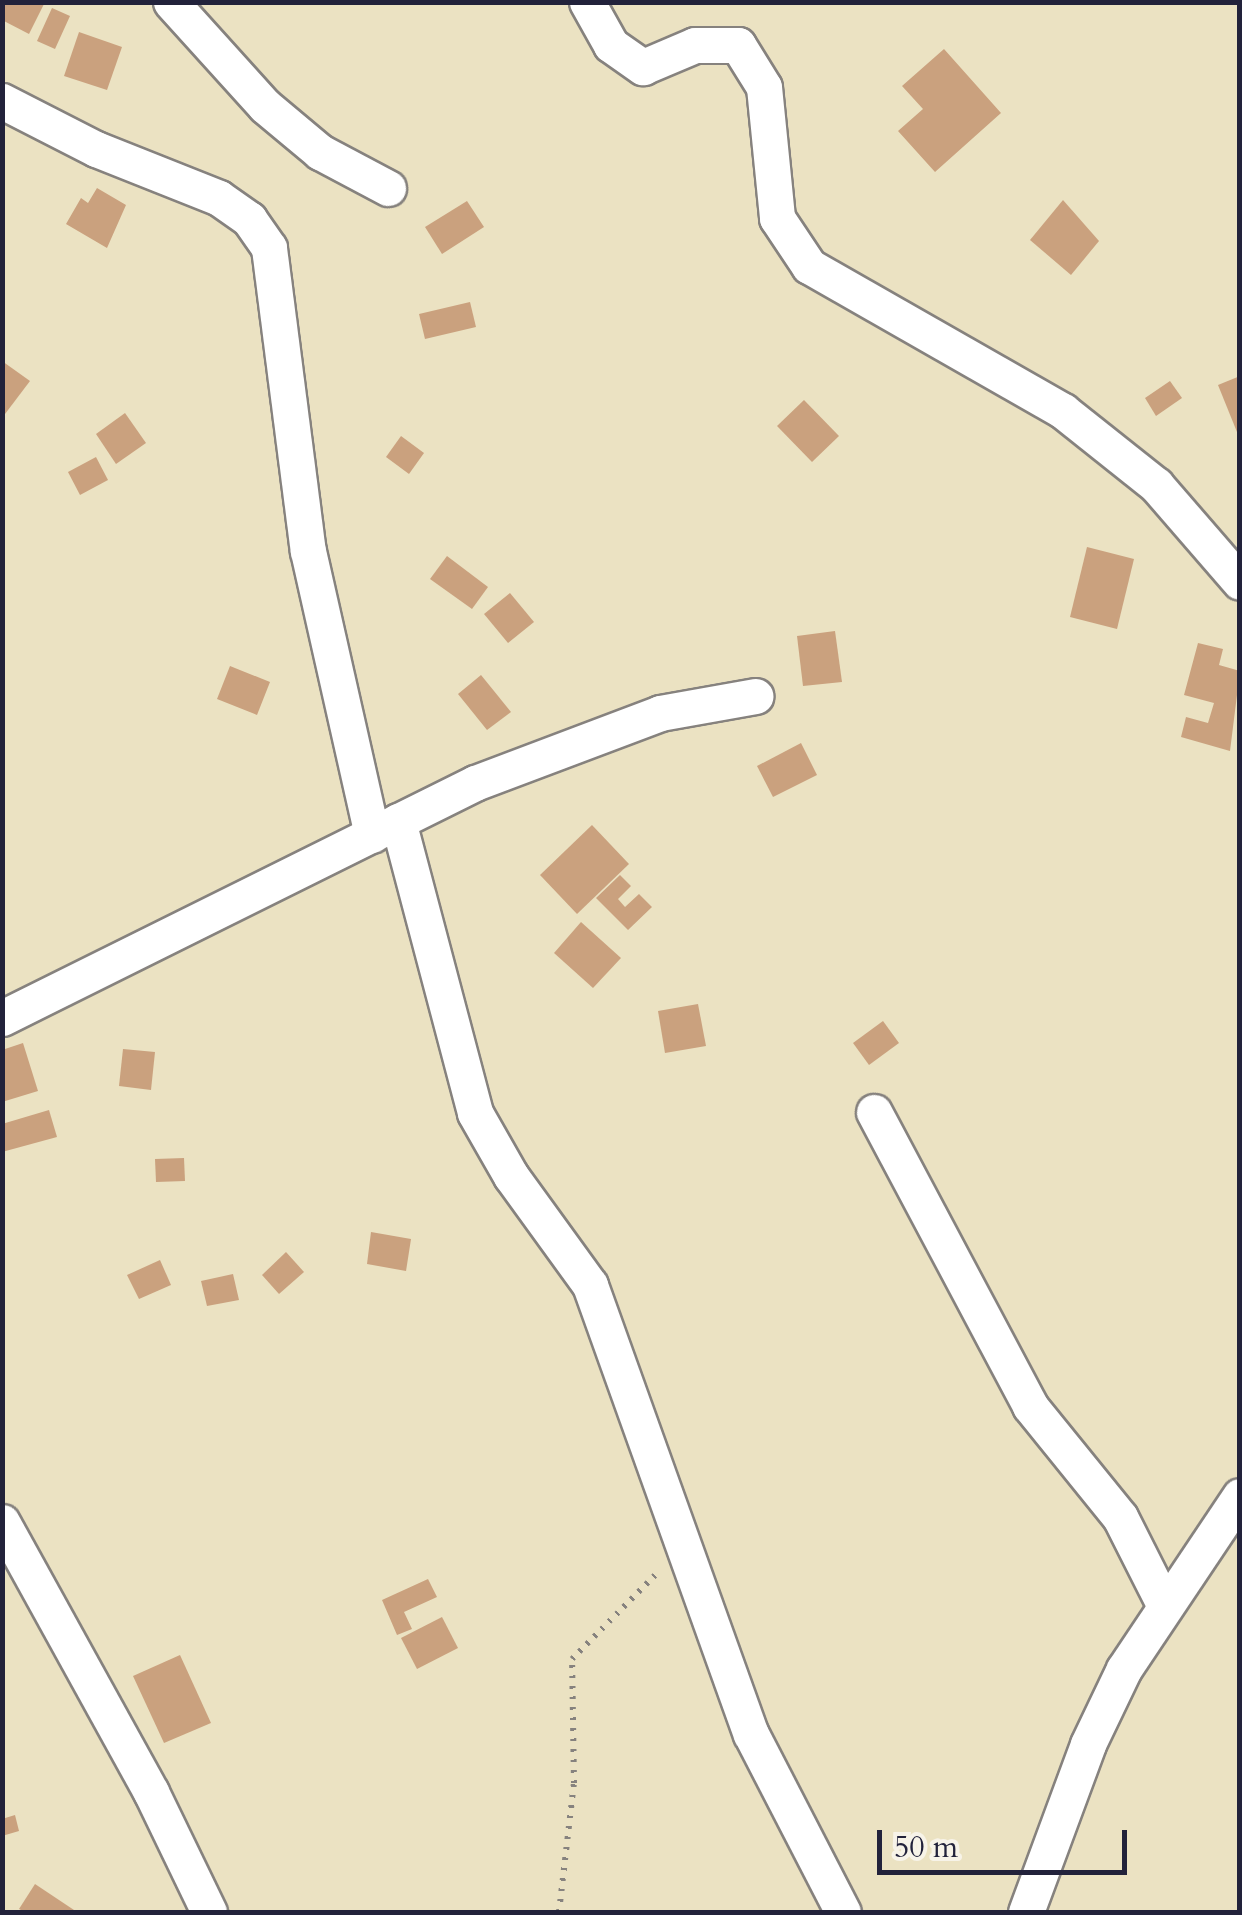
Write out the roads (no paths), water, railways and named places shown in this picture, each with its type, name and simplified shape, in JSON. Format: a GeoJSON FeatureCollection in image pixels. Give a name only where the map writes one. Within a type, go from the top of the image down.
{"type":"FeatureCollection","features":[{"type":"Feature","properties":{"kind":"street"},"geometry":{"type":"LineString","coordinates":[[170,2],[265,106],[320,152],[388,188]]}},
{"type":"Feature","properties":{"kind":"street"},"geometry":{"type":"LineString","coordinates":[[587,2],[611,45],[643,67],[706,43],[738,45],[764,87],[777,218],[809,266],[1062,411],[1156,485],[1240,582]]}},
{"type":"Feature","properties":{"kind":"street"},"geometry":{"type":"LineString","coordinates":[[2,101],[96,150],[219,198],[249,219],[269,248],[308,550],[385,828],[476,1113],[511,1176],[590,1285],[677,1540],[751,1734],[843,1912]]}},
{"type":"Feature","properties":{"kind":"street"},"geometry":{"type":"LineString","coordinates":[[2,1018],[475,783],[660,713],[754,696]]}},
{"type":"Feature","properties":{"kind":"street"},"geometry":{"type":"LineString","coordinates":[[874,1112],[1030,1406],[1120,1518],[1163,1602]]}},
{"type":"Feature","properties":{"kind":"street"},"geometry":{"type":"LineString","coordinates":[[1026,1912],[1088,1744],[1163,1602],[1240,1496]]}},
{"type":"Feature","properties":{"kind":"street"},"geometry":{"type":"LineString","coordinates":[[2,1522],[151,1792],[209,1912]]}}]}
